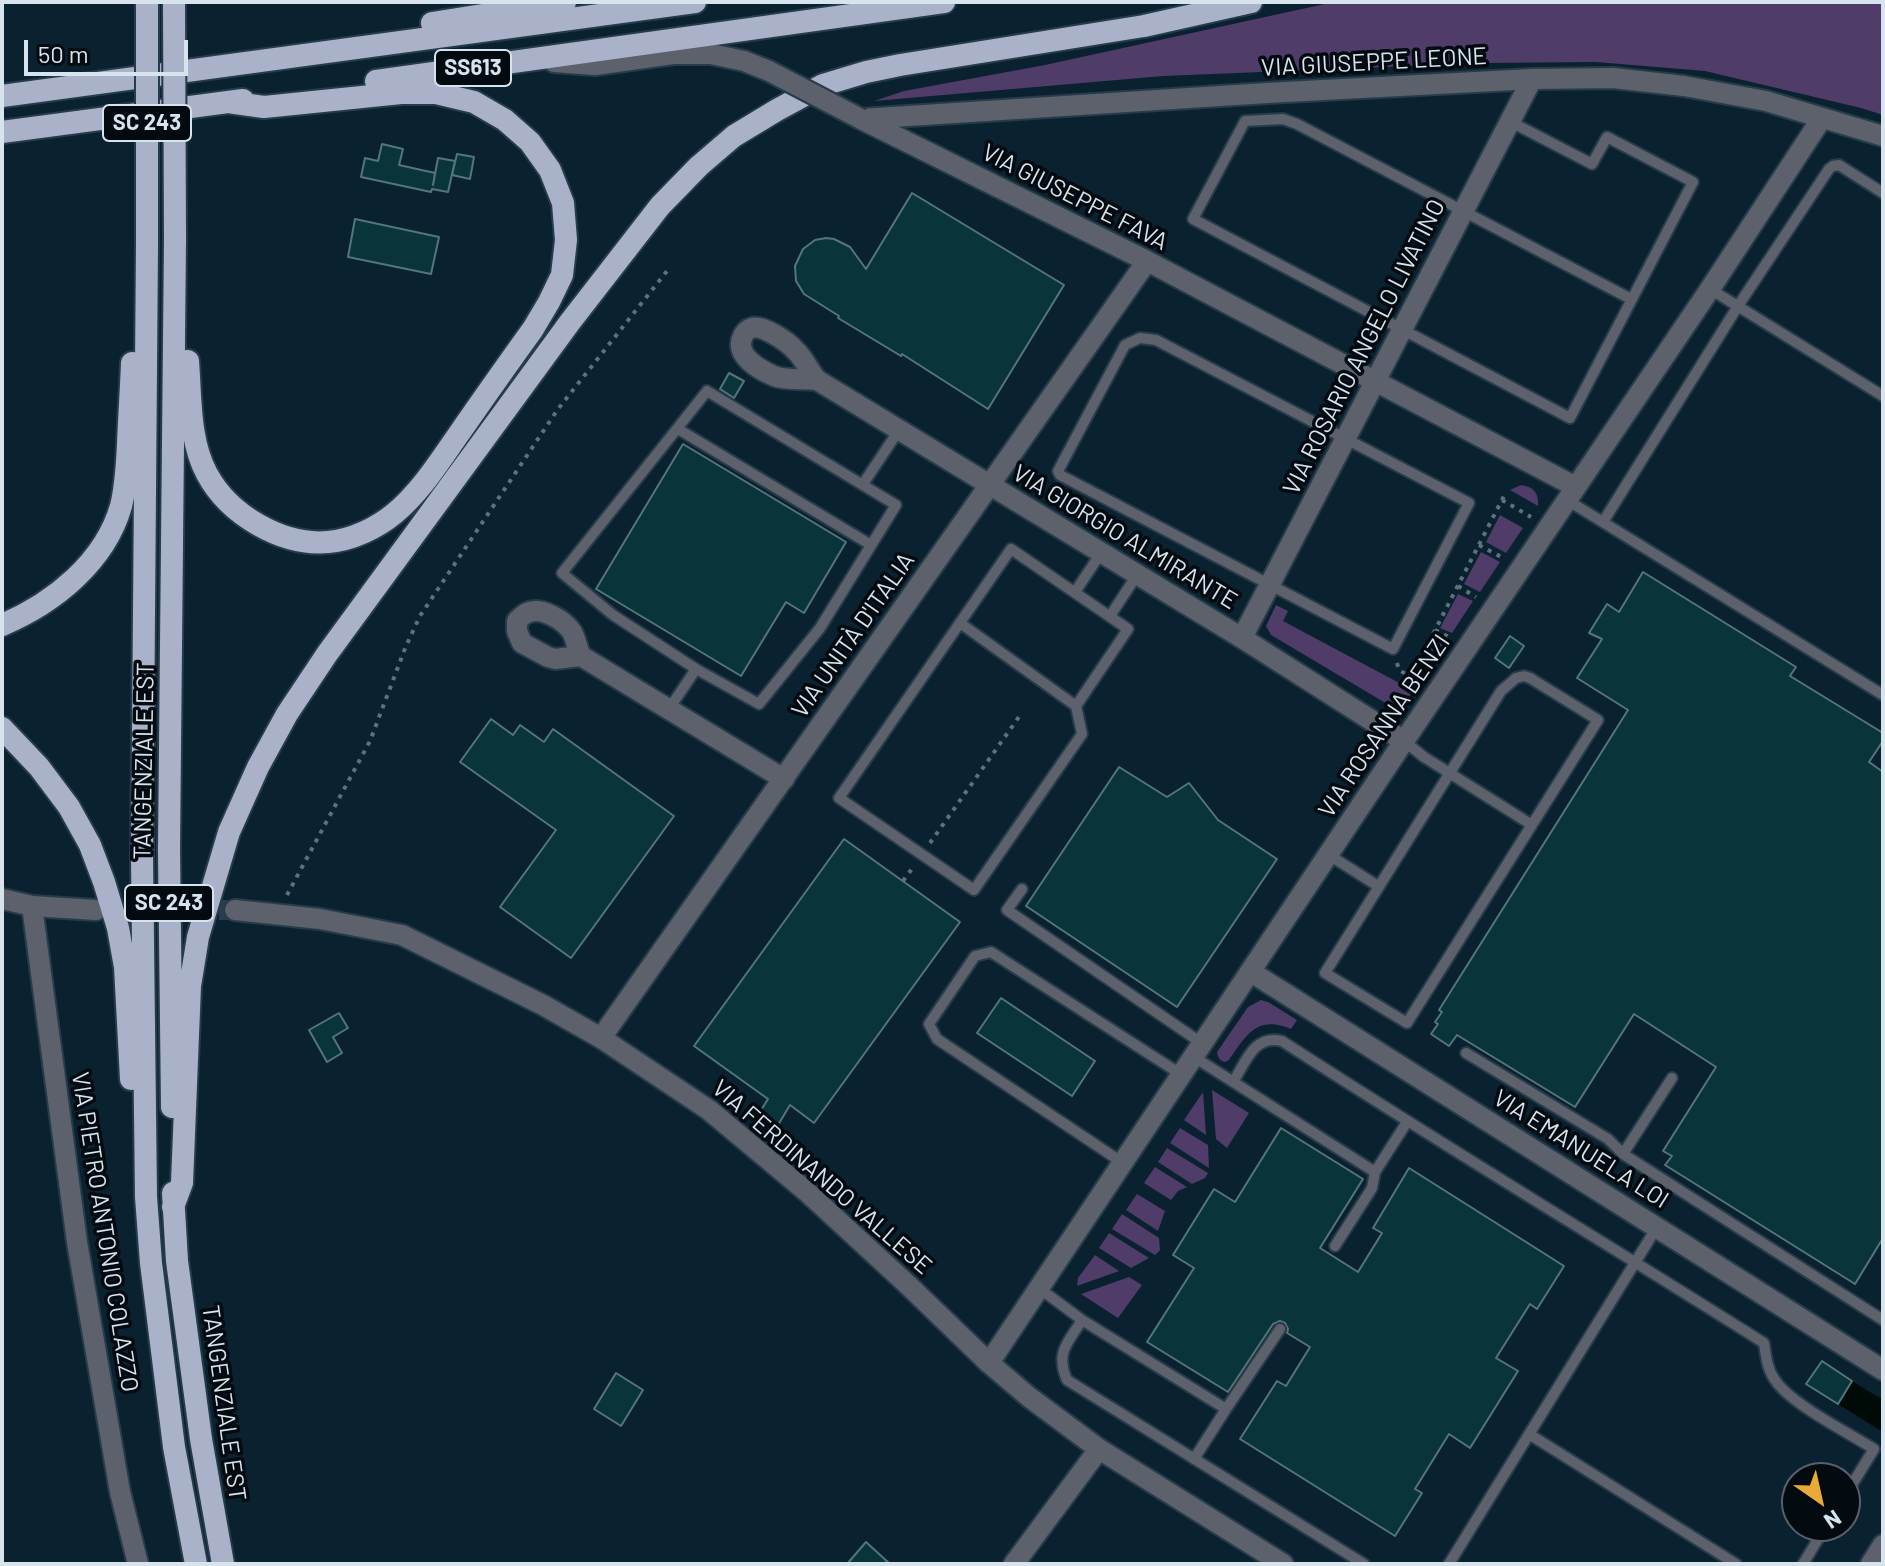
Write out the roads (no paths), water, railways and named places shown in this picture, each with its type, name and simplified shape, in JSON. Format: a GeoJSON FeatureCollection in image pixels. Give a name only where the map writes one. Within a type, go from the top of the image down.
{"type":"FeatureCollection","features":[{"type":"Feature","properties":{"kind":"highway","name":"TANGENZIALE EST"},"geometry":{"type":"LineString","coordinates":[[147,2],[142,857],[146,1197],[174,1447],[196,1564]]}},
{"type":"Feature","properties":{"kind":"highway","name":"TANGENZIALE EST"},"geometry":{"type":"LineString","coordinates":[[174,2],[176,295],[169,849],[173,1207],[177,1261],[201,1439],[223,1564]]}},
{"type":"Feature","properties":{"kind":"highway"},"geometry":{"type":"LineString","coordinates":[[288,58],[326,41],[565,2]]}},
{"type":"Feature","properties":{"kind":"highway","name":"SS613"},"geometry":{"type":"LineString","coordinates":[[2,96],[695,2]]}},
{"type":"Feature","properties":{"kind":"highway","name":"SS613"},"geometry":{"type":"LineString","coordinates":[[2,132],[944,2]]}},
{"type":"Feature","properties":{"kind":"highway"},"geometry":{"type":"LineString","coordinates":[[173,1207],[182,1183],[190,986],[198,937],[229,832],[258,767],[287,714],[327,654],[570,322],[660,206],[734,136],[823,85],[900,65],[1144,26],[1251,2]]}},
{"type":"Feature","properties":{"kind":"highway"},"geometry":{"type":"LineString","coordinates":[[2,84],[43,90]]}},
{"type":"Feature","properties":{"kind":"highway"},"geometry":{"type":"LineString","coordinates":[[176,295],[185,311],[192,420],[196,447],[207,475],[229,504],[260,526],[294,540],[329,542],[365,533],[393,515],[417,492],[533,329],[562,275],[566,240],[563,203],[550,170],[530,142],[505,120],[474,102],[436,93],[401,93],[264,107],[228,102]]}},
{"type":"Feature","properties":{"kind":"highway"},"geometry":{"type":"LineString","coordinates":[[2,142],[59,125]]}},
{"type":"Feature","properties":{"kind":"highway"},"geometry":{"type":"LineString","coordinates":[[2,625],[57,595],[84,569],[105,541],[121,506],[127,471],[134,325],[146,292]]}},
{"type":"Feature","properties":{"kind":"highway"},"geometry":{"type":"LineString","coordinates":[[2,728],[39,767],[69,807],[90,845],[104,882],[118,928],[125,967],[134,1138],[146,1197]]}},
{"type":"Feature","properties":{"kind":"street","name":"VIA GIUSEPPE FAVA"},"geometry":{"type":"LineString","coordinates":[[526,60],[595,65],[673,54],[711,54],[744,61],[769,71],[1147,261],[1376,383],[1571,494]]}},
{"type":"Feature","properties":{"kind":"street","name":"VIA GIUSEPPE LEONE"},"geometry":{"type":"LineString","coordinates":[[861,119],[1267,93],[1532,79],[1613,78],[1684,86],[1766,101],[1883,136]]}},
{"type":"Feature","properties":{"kind":"street","name":"VIA ROSARIO ANGELO LIVATINO"},"geometry":{"type":"LineString","coordinates":[[1242,638],[1532,79]]}},
{"type":"Feature","properties":{"kind":"street","name":"VIA ROSANNA BENZI"},"geometry":{"type":"LineString","coordinates":[[989,1363],[1822,118]]}},
{"type":"Feature","properties":{"kind":"street","name":"VIA UNITÀ D'ITALIA"},"geometry":{"type":"LineString","coordinates":[[601,1038],[1147,261]]}},
{"type":"Feature","properties":{"kind":"street","name":"VIA GIORGIO ALMIRANTE"},"geometry":{"type":"LineString","coordinates":[[817,380],[1242,638],[1404,741]]}},
{"type":"Feature","properties":{"kind":"street"},"geometry":{"type":"LineString","coordinates":[[581,656],[784,779]]}},
{"type":"Feature","properties":{"kind":"street"},"geometry":{"type":"LineString","coordinates":[[2,899],[32,906],[96,910]]}},
{"type":"Feature","properties":{"kind":"street","name":"VIA PIETRO ANTONIO COLAZZO"},"geometry":{"type":"LineString","coordinates":[[32,906],[77,1242],[120,1492],[138,1564]]}},
{"type":"Feature","properties":{"kind":"street","name":"VIA FERDINANDO VALLESE"},"geometry":{"type":"LineString","coordinates":[[235,910],[320,919],[402,935],[531,999],[601,1038],[709,1110],[806,1191],[1029,1397],[1099,1449],[1283,1564]]}},
{"type":"Feature","properties":{"kind":"street","name":"VIA EMANUELA LOI"},"geometry":{"type":"LineString","coordinates":[[1251,972],[1883,1370]]}},
{"type":"Feature","properties":{"kind":"street"},"geometry":{"type":"LineString","coordinates":[[1014,1564],[1099,1449]]}},
{"type":"Feature","properties":{"kind":"street"},"geometry":{"type":"LineString","coordinates":[[1871,1564],[1883,1545]]}},
{"type":"Feature","properties":{"kind":"lane"},"geometry":{"type":"LineString","coordinates":[[1511,122],[1592,164],[1607,137],[1693,182],[1570,418],[1193,219],[1245,121],[1283,119],[1631,299]]}},
{"type":"Feature","properties":{"kind":"lane"},"geometry":{"type":"LineString","coordinates":[[1603,522],[1738,306],[1829,169],[1839,165],[1883,193]]}},
{"type":"Feature","properties":{"kind":"lane"},"geometry":{"type":"LineString","coordinates":[[1710,289],[1883,396]]}},
{"type":"Feature","properties":{"kind":"lane"},"geometry":{"type":"LineString","coordinates":[[1140,338],[1156,340],[1469,503],[1393,649],[1269,586],[1060,475],[1058,471],[1125,345],[1140,338]]}},
{"type":"Feature","properties":{"kind":"lane"},"geometry":{"type":"LineString","coordinates":[[707,391],[863,484],[896,505],[820,628],[759,704],[696,669],[613,615],[562,573],[707,391]]}},
{"type":"Feature","properties":{"kind":"lane"},"geometry":{"type":"LineString","coordinates":[[678,429],[871,545]]}},
{"type":"Feature","properties":{"kind":"lane"},"geometry":{"type":"LineString","coordinates":[[863,484],[899,430]]}},
{"type":"Feature","properties":{"kind":"lane"},"geometry":{"type":"LineString","coordinates":[[1571,494],[1603,522],[1883,695]]}},
{"type":"Feature","properties":{"kind":"lane"},"geometry":{"type":"LineString","coordinates":[[960,623],[1076,706],[1082,734],[974,890],[839,798],[1011,549],[1128,629],[1076,706]]}},
{"type":"Feature","properties":{"kind":"lane"},"geometry":{"type":"LineString","coordinates":[[1075,592],[1101,553]]}},
{"type":"Feature","properties":{"kind":"lane"},"geometry":{"type":"LineString","coordinates":[[1110,616],[1137,575]]}},
{"type":"Feature","properties":{"kind":"lane"},"geometry":{"type":"LineString","coordinates":[[669,709],[696,669]]}},
{"type":"Feature","properties":{"kind":"lane"},"geometry":{"type":"LineString","coordinates":[[1524,676],[1598,720],[1532,825],[1407,1023],[1325,973],[1501,691],[1516,678],[1524,676]]}},
{"type":"Feature","properties":{"kind":"lane"},"geometry":{"type":"LineString","coordinates":[[1404,741],[1424,757],[1532,825]]}},
{"type":"Feature","properties":{"kind":"lane"},"geometry":{"type":"LineString","coordinates":[[1329,855],[1378,886]]}},
{"type":"Feature","properties":{"kind":"lane"},"geometry":{"type":"LineString","coordinates":[[1022,889],[1007,910],[1198,1051],[1233,1082],[1375,1172]]}},
{"type":"Feature","properties":{"kind":"lane"},"geometry":{"type":"LineString","coordinates":[[1123,1163],[937,1039],[929,1024],[975,956],[991,952],[1182,1075]]}},
{"type":"Feature","properties":{"kind":"lane"},"geometry":{"type":"LineString","coordinates":[[1233,1082],[1253,1049],[1262,1041],[1282,1041],[1764,1343],[1768,1367],[1790,1397],[1874,1449],[1861,1470]]}},
{"type":"Feature","properties":{"kind":"lane"},"geometry":{"type":"LineString","coordinates":[[1466,1053],[1608,1139],[1623,1154],[1883,1320]]}},
{"type":"Feature","properties":{"kind":"lane"},"geometry":{"type":"LineString","coordinates":[[1623,1154],[1672,1078]]}},
{"type":"Feature","properties":{"kind":"lane"},"geometry":{"type":"LineString","coordinates":[[1335,1246],[1372,1188],[1375,1172],[1407,1122]]}},
{"type":"Feature","properties":{"kind":"lane"},"geometry":{"type":"LineString","coordinates":[[1449,1564],[1657,1227]]}},
{"type":"Feature","properties":{"kind":"lane"},"geometry":{"type":"LineString","coordinates":[[1039,1288],[1082,1320],[1226,1409]]}},
{"type":"Feature","properties":{"kind":"lane"},"geometry":{"type":"LineString","coordinates":[[1082,1320],[1062,1353],[1061,1366],[1067,1380],[1364,1564]]}},
{"type":"Feature","properties":{"kind":"lane"},"geometry":{"type":"LineString","coordinates":[[1194,1459],[1280,1329]]}},
{"type":"Feature","properties":{"kind":"lane"},"geometry":{"type":"LineString","coordinates":[[1529,1434],[1736,1564]]}},
{"type":"Feature","properties":{"kind":"lane"},"geometry":{"type":"LineString","coordinates":[[1803,1564],[1816,1542]]}},
{"type":"Feature","properties":{"kind":"tunnel"},"geometry":{"type":"LineString","coordinates":[[99,910],[235,910]]}}]}
